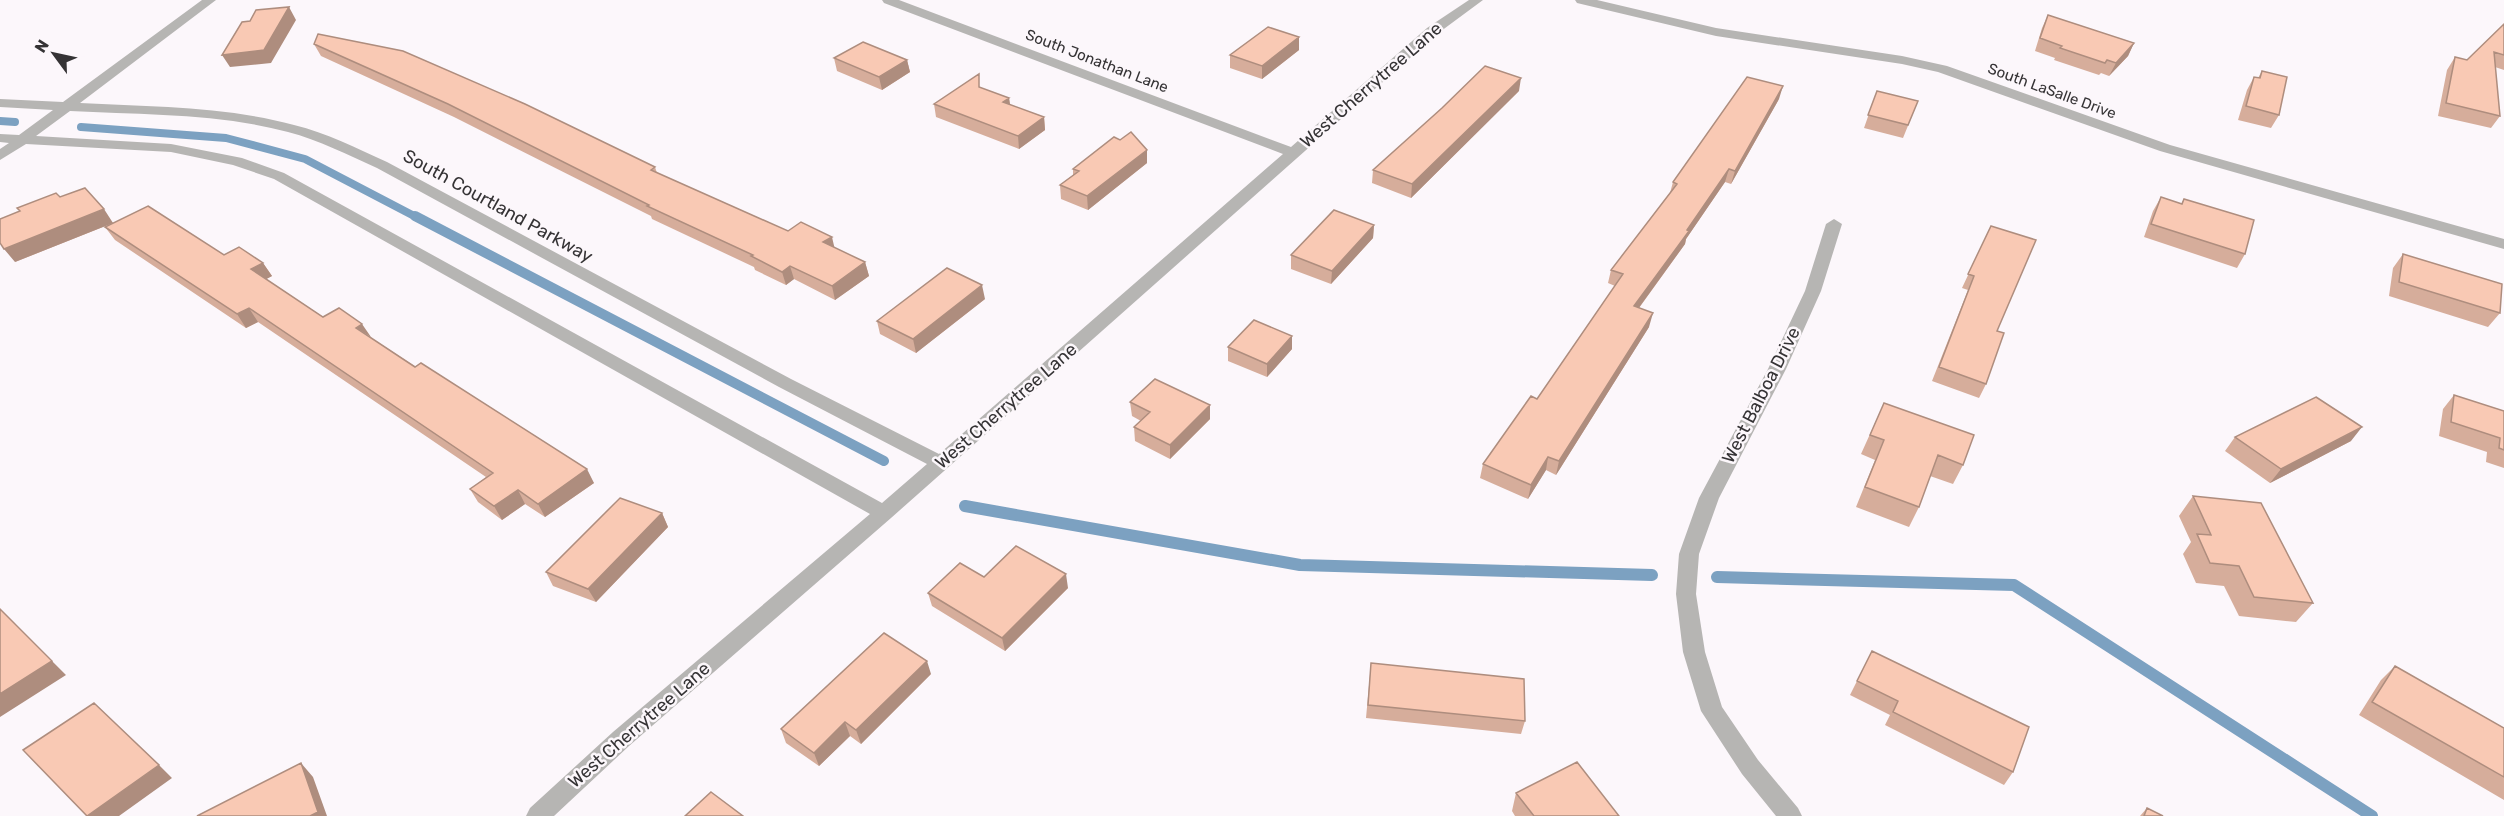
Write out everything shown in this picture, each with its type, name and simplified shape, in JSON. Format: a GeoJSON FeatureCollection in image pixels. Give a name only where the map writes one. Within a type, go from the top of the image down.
{"type":"FeatureCollection","features":[{"type":"Feature","properties":{"kind":"street"},"geometry":{"type":"LineString","coordinates":[[0,156],[210,0]]}},
{"type":"Feature","properties":{"kind":"street","name":"South Jonathan Lane"},"geometry":{"type":"LineString","coordinates":[[888,0],[1294,153]]}},
{"type":"Feature","properties":{"kind":"street","name":"West Cherrytree Lane"},"geometry":{"type":"LineString","coordinates":[[538,816],[621,739],[884,513],[1432,31],[1477,0]]}},
{"type":"Feature","properties":{"kind":"street","name":"South LaSalle Drive"},"geometry":{"type":"LineString","coordinates":[[1581,0],[1716,32],[1902,60],[1942,69],[2165,148],[2504,244]]}},
{"type":"Feature","properties":{"kind":"street","name":"South Courtland Parkway"},"geometry":{"type":"LineString","coordinates":[[0,103],[240,118],[290,128],[328,140],[382,165],[723,350],[941,463]]}},
{"type":"Feature","properties":{"kind":"street"},"geometry":{"type":"LineString","coordinates":[[0,138],[171,148],[237,161],[279,176],[884,513]]}},
{"type":"Feature","properties":{"kind":"street","name":"West Balboa Drive"},"geometry":{"type":"LineString","coordinates":[[1790,816],[1750,767],[1712,711],[1694,652],[1686,594],[1688,566],[1689,554],[1709,498],[1777,369],[1813,291],[1834,224]]}},
{"type":"Feature","properties":{"kind":"building"},"geometry":{"type":"Polygon","coordinates":[[[289,7],[264,50],[222,55],[242,22],[250,21],[256,10],[289,7]]]}},
{"type":"Feature","properties":{"kind":"building"},"geometry":{"type":"Polygon","coordinates":[[[2048,15],[2134,43],[2116,63],[2107,60],[2105,63],[2060,48],[2062,46],[2040,38],[2048,15]]]}},
{"type":"Feature","properties":{"kind":"building"},"geometry":{"type":"Polygon","coordinates":[[[2504,24],[2504,55],[2494,52],[2500,116],[2446,103],[2455,57],[2467,60],[2504,24]]]}},
{"type":"Feature","properties":{"kind":"building"},"geometry":{"type":"Polygon","coordinates":[[[1268,27],[1299,37],[1262,66],[1230,55],[1268,27]]]}},
{"type":"Feature","properties":{"kind":"building"},"geometry":{"type":"Polygon","coordinates":[[[318,34],[403,51],[525,104],[655,167],[651,170],[788,231],[801,222],[832,237],[823,242],[865,262],[832,286],[790,266],[782,272],[751,256],[753,255],[647,206],[649,205],[448,104],[314,44],[318,34]]]}},
{"type":"Feature","properties":{"kind":"building"},"geometry":{"type":"Polygon","coordinates":[[[863,42],[907,60],[879,77],[834,58],[863,42]]]}},
{"type":"Feature","properties":{"kind":"building"},"geometry":{"type":"Polygon","coordinates":[[[1485,66],[1521,78],[1412,184],[1373,170],[1442,108],[1485,66]]]}},
{"type":"Feature","properties":{"kind":"building"},"geometry":{"type":"Polygon","coordinates":[[[2262,71],[2287,77],[2279,115],[2246,106],[2254,77],[2260,78],[2262,71]]]}},
{"type":"Feature","properties":{"kind":"building"},"geometry":{"type":"Polygon","coordinates":[[[979,74],[979,87],[1009,98],[1003,102],[1044,117],[1018,136],[934,104],[979,74]]]}},
{"type":"Feature","properties":{"kind":"building"},"geometry":{"type":"Polygon","coordinates":[[[1747,77],[1783,86],[1735,171],[1729,169],[1687,230],[1689,231],[1634,306],[1653,313],[1559,461],[1548,457],[1531,485],[1483,464],[1531,396],[1537,399],[1623,274],[1611,270],[1677,184],[1673,182],[1747,77]]]}},
{"type":"Feature","properties":{"kind":"building"},"geometry":{"type":"Polygon","coordinates":[[[1877,91],[1918,101],[1908,125],[1868,115],[1877,91]]]}},
{"type":"Feature","properties":{"kind":"building"},"geometry":{"type":"Polygon","coordinates":[[[1131,132],[1147,150],[1087,196],[1060,185],[1079,171],[1073,169],[1114,137],[1120,140],[1131,132]]]}},
{"type":"Feature","properties":{"kind":"building"},"geometry":{"type":"Polygon","coordinates":[[[85,188],[104,209],[4,249],[0,243],[0,219],[20,211],[17,208],[56,193],[60,197],[85,188]]]}},
{"type":"Feature","properties":{"kind":"building"},"geometry":{"type":"Polygon","coordinates":[[[2161,197],[2182,204],[2184,199],[2254,220],[2245,254],[2151,224],[2161,197]]]}},
{"type":"Feature","properties":{"kind":"building"},"geometry":{"type":"Polygon","coordinates":[[[148,206],[224,255],[239,247],[263,263],[251,269],[323,317],[339,308],[362,324],[356,328],[415,367],[421,363],[587,469],[538,504],[518,490],[494,506],[470,489],[493,473],[249,308],[237,314],[105,227],[148,206]]]}},
{"type":"Feature","properties":{"kind":"building"},"geometry":{"type":"Polygon","coordinates":[[[1334,210],[1374,225],[1332,271],[1291,255],[1334,210]]]}},
{"type":"Feature","properties":{"kind":"building"},"geometry":{"type":"Polygon","coordinates":[[[1991,226],[2036,240],[1997,331],[2004,333],[1986,384],[1939,367],[1974,276],[1968,274],[1991,226]]]}},
{"type":"Feature","properties":{"kind":"building"},"geometry":{"type":"Polygon","coordinates":[[[2403,254],[2502,284],[2500,313],[2399,282],[2403,254]]]}},
{"type":"Feature","properties":{"kind":"building"},"geometry":{"type":"Polygon","coordinates":[[[947,268],[982,285],[913,339],[877,321],[947,268]]]}},
{"type":"Feature","properties":{"kind":"building"},"geometry":{"type":"Polygon","coordinates":[[[1254,320],[1292,336],[1267,364],[1228,347],[1254,320]]]}},
{"type":"Feature","properties":{"kind":"building"},"geometry":{"type":"Polygon","coordinates":[[[1155,379],[1210,405],[1170,445],[1134,427],[1150,412],[1130,402],[1155,379]]]}},
{"type":"Feature","properties":{"kind":"building"},"geometry":{"type":"Polygon","coordinates":[[[2454,395],[2504,411],[2504,450],[2499,448],[2500,438],[2451,422],[2454,395]]]}},
{"type":"Feature","properties":{"kind":"building"},"geometry":{"type":"Polygon","coordinates":[[[2316,397],[2362,427],[2281,469],[2235,437],[2316,397]]]}},
{"type":"Feature","properties":{"kind":"building"},"geometry":{"type":"Polygon","coordinates":[[[1884,403],[1974,435],[1963,465],[1938,455],[1919,507],[1865,487],[1884,440],[1870,435],[1884,403]]]}},
{"type":"Feature","properties":{"kind":"building"},"geometry":{"type":"Polygon","coordinates":[[[2193,496],[2261,503],[2313,603],[2254,597],[2239,566],[2210,563],[2197,534],[2211,535],[2193,496]]]}},
{"type":"Feature","properties":{"kind":"building"},"geometry":{"type":"Polygon","coordinates":[[[620,498],[662,513],[588,589],[546,572],[620,498]]]}},
{"type":"Feature","properties":{"kind":"building"},"geometry":{"type":"Polygon","coordinates":[[[1016,546],[1066,574],[1002,638],[928,593],[960,563],[984,577],[1016,546]]]}},
{"type":"Feature","properties":{"kind":"building"},"geometry":{"type":"Polygon","coordinates":[[[0,609],[52,661],[0,694],[0,609]]]}},
{"type":"Feature","properties":{"kind":"building"},"geometry":{"type":"Polygon","coordinates":[[[884,633],[927,661],[856,730],[845,722],[814,753],[781,729],[884,633]]]}},
{"type":"Feature","properties":{"kind":"building"},"geometry":{"type":"Polygon","coordinates":[[[1872,651],[2029,727],[2013,772],[1893,712],[1898,701],[1857,681],[1872,651]]]}},
{"type":"Feature","properties":{"kind":"building"},"geometry":{"type":"Polygon","coordinates":[[[1371,663],[1524,679],[1525,721],[1368,705],[1371,663]]]}},
{"type":"Feature","properties":{"kind":"building"},"geometry":{"type":"Polygon","coordinates":[[[2395,666],[2504,728],[2504,777],[2372,702],[2395,666]]]}},
{"type":"Feature","properties":{"kind":"building"},"geometry":{"type":"Polygon","coordinates":[[[94,703],[159,765],[87,816],[23,750],[94,703]]]}},
{"type":"Feature","properties":{"kind":"building"},"geometry":{"type":"Polygon","coordinates":[[[1577,762],[1619,816],[1534,816],[1516,793],[1577,762]]]}},
{"type":"Feature","properties":{"kind":"building"},"geometry":{"type":"Polygon","coordinates":[[[301,763],[318,812],[310,816],[197,816],[301,763]]]}},
{"type":"Feature","properties":{"kind":"building"},"geometry":{"type":"Polygon","coordinates":[[[711,792],[743,816],[685,816],[711,792]]]}},
{"type":"Feature","properties":{"kind":"building"},"geometry":{"type":"Polygon","coordinates":[[[2147,808],[2163,816],[2144,816],[2147,808]]]}},
{"type":"Feature","properties":{"kind":"waterway"},"geometry":{"type":"LineString","coordinates":[[0,121],[15,122]]}},
{"type":"Feature","properties":{"kind":"waterway"},"geometry":{"type":"LineString","coordinates":[[81,127],[226,138],[305,159],[418,218]]}},
{"type":"Feature","properties":{"kind":"waterway"},"geometry":{"type":"LineString","coordinates":[[415,216],[884,461]]}},
{"type":"Feature","properties":{"kind":"waterway"},"geometry":{"type":"LineString","coordinates":[[965,506],[1300,565],[1652,575]]}},
{"type":"Feature","properties":{"kind":"waterway"},"geometry":{"type":"LineString","coordinates":[[1717,577],[2014,585],[2372,816]]}}]}
